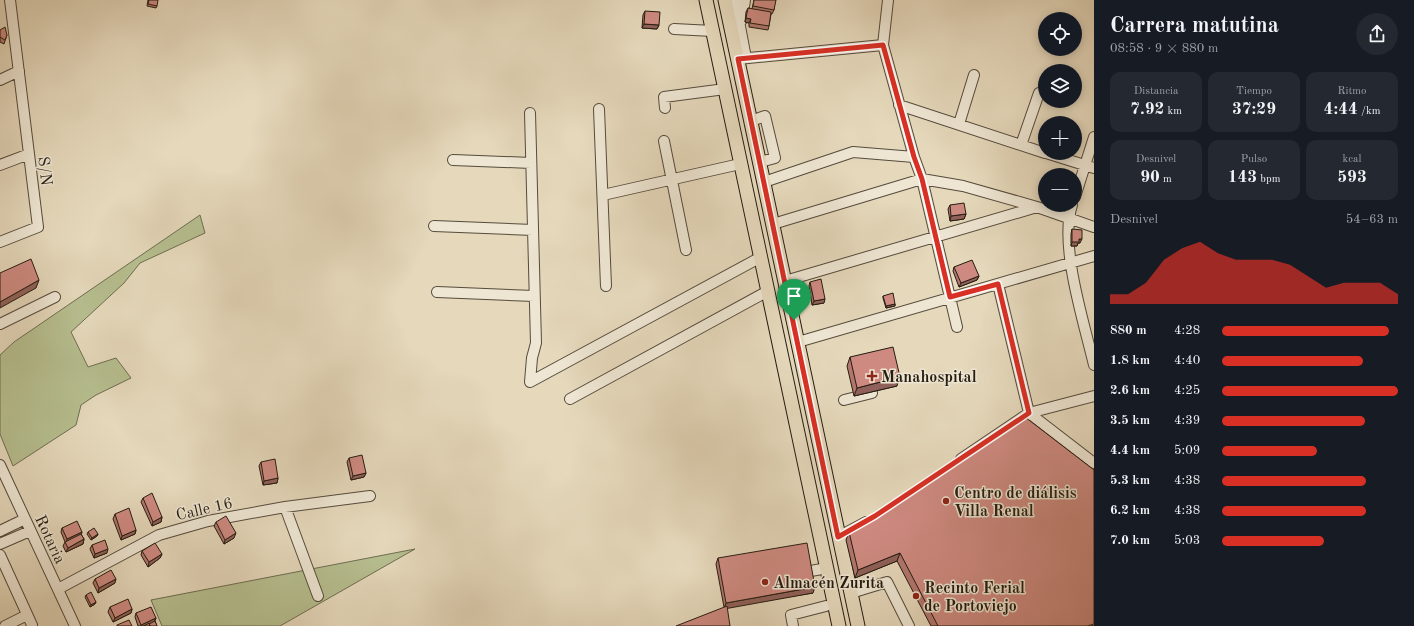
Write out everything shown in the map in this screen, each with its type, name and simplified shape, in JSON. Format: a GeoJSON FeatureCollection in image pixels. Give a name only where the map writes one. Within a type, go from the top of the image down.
{"type":"FeatureCollection","features":[{"type":"Feature","properties":{"kind":"main road"},"geometry":{"type":"LineString","coordinates":[[706,0],[840,626]]}},
{"type":"Feature","properties":{"kind":"main road"},"geometry":{"type":"LineString","coordinates":[[725,0],[740,56],[751,121],[794,320],[838,537],[847,559],[851,593],[858,626]]}},
{"type":"Feature","properties":{"kind":"main road"},"geometry":{"type":"LineString","coordinates":[[775,325],[794,320]]}},
{"type":"Feature","properties":{"kind":"street","name":"S/N"},"geometry":{"type":"LineString","coordinates":[[0,242],[38,226],[10,0]]}},
{"type":"Feature","properties":{"kind":"street"},"geometry":{"type":"LineString","coordinates":[[735,0],[741,28]]}},
{"type":"Feature","properties":{"kind":"street"},"geometry":{"type":"LineString","coordinates":[[745,0],[741,28],[740,56],[883,45]]}},
{"type":"Feature","properties":{"kind":"street"},"geometry":{"type":"LineString","coordinates":[[888,0],[883,45],[914,157],[922,179],[957,328]]}},
{"type":"Feature","properties":{"kind":"street"},"geometry":{"type":"LineString","coordinates":[[674,29],[712,32]]}},
{"type":"Feature","properties":{"kind":"street"},"geometry":{"type":"LineString","coordinates":[[0,80],[19,71]]}},
{"type":"Feature","properties":{"kind":"street"},"geometry":{"type":"LineString","coordinates":[[959,124],[974,75]]}},
{"type":"Feature","properties":{"kind":"street"},"geometry":{"type":"LineString","coordinates":[[665,108],[664,97],[725,90]]}},
{"type":"Feature","properties":{"kind":"street"},"geometry":{"type":"LineString","coordinates":[[1021,145],[1038,93]]}},
{"type":"Feature","properties":{"kind":"street"},"geometry":{"type":"LineString","coordinates":[[899,105],[1038,151]]}},
{"type":"Feature","properties":{"kind":"street"},"geometry":{"type":"LineString","coordinates":[[599,109],[606,286]]}},
{"type":"Feature","properties":{"kind":"street"},"geometry":{"type":"LineString","coordinates":[[530,113],[536,343],[532,358],[530,382],[761,257]]}},
{"type":"Feature","properties":{"kind":"street"},"geometry":{"type":"LineString","coordinates":[[1082,183],[1090,167],[1094,137]]}},
{"type":"Feature","properties":{"kind":"street"},"geometry":{"type":"LineString","coordinates":[[664,141],[686,250]]}},
{"type":"Feature","properties":{"kind":"street"},"geometry":{"type":"LineString","coordinates":[[764,182],[853,152],[914,157]]}},
{"type":"Feature","properties":{"kind":"street"},"geometry":{"type":"LineString","coordinates":[[0,165],[29,154]]}},
{"type":"Feature","properties":{"kind":"street"},"geometry":{"type":"LineString","coordinates":[[453,160],[531,163]]}},
{"type":"Feature","properties":{"kind":"street"},"geometry":{"type":"LineString","coordinates":[[1068,160],[1090,167]]}},
{"type":"Feature","properties":{"kind":"street"},"geometry":{"type":"LineString","coordinates":[[603,195],[740,164]]}},
{"type":"Feature","properties":{"kind":"street"},"geometry":{"type":"LineString","coordinates":[[773,224],[922,179],[963,186],[1037,207],[1094,227]]}},
{"type":"Feature","properties":{"kind":"street"},"geometry":{"type":"LineString","coordinates":[[785,281],[1037,207]]}},
{"type":"Feature","properties":{"kind":"street"},"geometry":{"type":"LineString","coordinates":[[1070,212],[1068,217],[1071,263],[1094,365]]}},
{"type":"Feature","properties":{"kind":"street"},"geometry":{"type":"LineString","coordinates":[[434,226],[533,230]]}},
{"type":"Feature","properties":{"kind":"street"},"geometry":{"type":"LineString","coordinates":[[798,342],[1094,256]]}},
{"type":"Feature","properties":{"kind":"street"},"geometry":{"type":"LineString","coordinates":[[998,284],[1029,413],[1094,463]]}},
{"type":"Feature","properties":{"kind":"street"},"geometry":{"type":"LineString","coordinates":[[570,398],[768,291]]}},
{"type":"Feature","properties":{"kind":"street"},"geometry":{"type":"LineString","coordinates":[[437,292],[534,296]]}},
{"type":"Feature","properties":{"kind":"street"},"geometry":{"type":"LineString","coordinates":[[0,324],[56,297]]}},
{"type":"Feature","properties":{"kind":"street"},"geometry":{"type":"LineString","coordinates":[[844,400],[872,393]]}},
{"type":"Feature","properties":{"kind":"street"},"geometry":{"type":"LineString","coordinates":[[952,465],[1029,413],[1094,396]]}},
{"type":"Feature","properties":{"kind":"street","name":"Rotaria"},"geometry":{"type":"LineString","coordinates":[[0,466],[75,626]]}},
{"type":"Feature","properties":{"kind":"street","name":"Calle 16"},"geometry":{"type":"LineString","coordinates":[[58,589],[160,535],[208,521],[285,507],[370,496]]}},
{"type":"Feature","properties":{"kind":"street"},"geometry":{"type":"LineString","coordinates":[[285,507],[318,596]]}},
{"type":"Feature","properties":{"kind":"street"},"geometry":{"type":"LineString","coordinates":[[838,537],[875,516]]}},
{"type":"Feature","properties":{"kind":"street"},"geometry":{"type":"LineString","coordinates":[[0,531],[25,519]]}},
{"type":"Feature","properties":{"kind":"street"},"geometry":{"type":"LineString","coordinates":[[0,544],[30,531]]}},
{"type":"Feature","properties":{"kind":"street"},"geometry":{"type":"LineString","coordinates":[[0,555],[3,571],[32,625]]}},
{"type":"Feature","properties":{"kind":"street"},"geometry":{"type":"LineString","coordinates":[[789,575],[828,568]]}},
{"type":"Feature","properties":{"kind":"street"},"geometry":{"type":"LineString","coordinates":[[851,593],[887,582],[909,626]]}},
{"type":"Feature","properties":{"kind":"street"},"geometry":{"type":"LineString","coordinates":[[793,626],[791,615],[826,606]]}},
{"type":"Feature","properties":{"kind":"street"},"geometry":{"type":"LineString","coordinates":[[5,626],[27,615]]}},
{"type":"Feature","properties":{"kind":"green space"},"geometry":{"type":"Polygon","coordinates":[[[200,215],[205,233],[140,263],[124,283],[71,332],[88,367],[116,358],[131,378],[96,395],[81,405],[76,425],[13,466],[0,434],[0,355],[14,342],[200,215]]]}},
{"type":"Feature","properties":{"kind":"green space"},"geometry":{"type":"Polygon","coordinates":[[[415,549],[280,626],[162,626],[151,600],[415,549]]]}},
{"type":"Feature","properties":{"kind":"building"},"geometry":{"type":"Polygon","coordinates":[[[149,0],[158,0],[157,6],[148,4],[149,0]]]}},
{"type":"Feature","properties":{"kind":"building"},"geometry":{"type":"Polygon","coordinates":[[[754,0],[776,0],[774,10],[753,6],[754,0]]]}},
{"type":"Feature","properties":{"kind":"building"},"geometry":{"type":"Polygon","coordinates":[[[748,8],[771,12],[769,26],[750,23],[751,19],[746,18],[748,8]]]}},
{"type":"Feature","properties":{"kind":"building"},"geometry":{"type":"Polygon","coordinates":[[[645,11],[660,12],[659,25],[644,24],[645,11]]]}},
{"type":"Feature","properties":{"kind":"building"},"geometry":{"type":"Polygon","coordinates":[[[5,27],[7,35],[5,40],[0,37],[0,30],[5,27]]]}},
{"type":"Feature","properties":{"kind":"building"},"geometry":{"type":"Polygon","coordinates":[[[964,203],[966,214],[951,216],[950,205],[964,203]]]}},
{"type":"Feature","properties":{"kind":"building"},"geometry":{"type":"Polygon","coordinates":[[[1072,229],[1082,230],[1082,239],[1079,239],[1079,242],[1072,242],[1072,229]]]}},
{"type":"Feature","properties":{"kind":"building"},"geometry":{"type":"Polygon","coordinates":[[[31,259],[39,280],[0,302],[0,273],[31,259]]]}},
{"type":"Feature","properties":{"kind":"building"},"geometry":{"type":"Polygon","coordinates":[[[972,260],[979,276],[961,283],[954,267],[972,260]]]}},
{"type":"Feature","properties":{"kind":"building"},"geometry":{"type":"Polygon","coordinates":[[[821,279],[825,299],[814,301],[810,282],[821,279]]]}},
{"type":"Feature","properties":{"kind":"building"},"geometry":{"type":"Polygon","coordinates":[[[893,293],[895,304],[886,306],[883,296],[893,293]]]}},
{"type":"Feature","properties":{"kind":"building","name":"Manahospital"},"geometry":{"type":"Polygon","coordinates":[[[893,347],[900,377],[857,388],[850,357],[893,347]]]}},
{"type":"Feature","properties":{"kind":"building"},"geometry":{"type":"Polygon","coordinates":[[[1025,417],[1094,470],[1094,624],[1087,626],[938,626],[900,553],[858,570],[849,532],[1025,417]]]}},
{"type":"Feature","properties":{"kind":"building"},"geometry":{"type":"Polygon","coordinates":[[[362,455],[366,473],[353,476],[349,458],[362,455]]]}},
{"type":"Feature","properties":{"kind":"building"},"geometry":{"type":"Polygon","coordinates":[[[275,459],[278,478],[264,481],[261,462],[275,459]]]}},
{"type":"Feature","properties":{"kind":"building"},"geometry":{"type":"Polygon","coordinates":[[[152,493],[162,517],[153,522],[143,498],[152,493]]]}},
{"type":"Feature","properties":{"kind":"building"},"geometry":{"type":"Polygon","coordinates":[[[129,508],[136,530],[122,536],[115,514],[129,508]]]}},
{"type":"Feature","properties":{"kind":"building"},"geometry":{"type":"Polygon","coordinates":[[[226,516],[236,533],[225,540],[216,522],[226,516]]]}},
{"type":"Feature","properties":{"kind":"building"},"geometry":{"type":"Polygon","coordinates":[[[77,521],[82,532],[67,539],[62,528],[77,521]]]}},
{"type":"Feature","properties":{"kind":"building"},"geometry":{"type":"Polygon","coordinates":[[[94,528],[98,534],[92,538],[88,532],[94,528]]]}},
{"type":"Feature","properties":{"kind":"building"},"geometry":{"type":"Polygon","coordinates":[[[81,534],[84,539],[68,548],[65,542],[81,534]]]}},
{"type":"Feature","properties":{"kind":"building"},"geometry":{"type":"Polygon","coordinates":[[[105,540],[108,549],[95,554],[92,545],[105,540]]]}},
{"type":"Feature","properties":{"kind":"building"},"geometry":{"type":"Polygon","coordinates":[[[155,543],[162,554],[149,562],[142,551],[155,543]]]}},
{"type":"Feature","properties":{"kind":"building","name":"Almacén Zurita"},"geometry":{"type":"Polygon","coordinates":[[[807,543],[815,587],[726,603],[718,558],[807,543]]]}},
{"type":"Feature","properties":{"kind":"building"},"geometry":{"type":"Polygon","coordinates":[[[111,570],[116,579],[99,588],[95,579],[111,570]]]}},
{"type":"Feature","properties":{"kind":"building"},"geometry":{"type":"Polygon","coordinates":[[[91,592],[96,602],[91,605],[86,595],[91,592]]]}},
{"type":"Feature","properties":{"kind":"building"},"geometry":{"type":"Polygon","coordinates":[[[128,599],[132,609],[115,618],[110,607],[128,599]]]}},
{"type":"Feature","properties":{"kind":"building"},"geometry":{"type":"Polygon","coordinates":[[[727,606],[730,626],[676,626],[727,606]]]}},
{"type":"Feature","properties":{"kind":"building"},"geometry":{"type":"Polygon","coordinates":[[[151,607],[156,618],[141,625],[136,613],[151,607]]]}},
{"type":"Feature","properties":{"kind":"building"},"geometry":{"type":"Polygon","coordinates":[[[129,620],[132,626],[117,626],[117,625],[129,620]]]}},
{"type":"Feature","properties":{"kind":"building"},"geometry":{"type":"Polygon","coordinates":[[[155,621],[157,626],[150,626],[149,624],[155,621]]]}},
{"type":"Feature","properties":{"kind":"place","name":"Manahospital"},"geometry":{"type":"Point","coordinates":[872,376]}},
{"type":"Feature","properties":{"kind":"place","name":"Centro de diálisis Villa Renal"},"geometry":{"type":"Point","coordinates":[946,501]}},
{"type":"Feature","properties":{"kind":"place","name":"Almacén Zurita"},"geometry":{"type":"Point","coordinates":[765,582]}},
{"type":"Feature","properties":{"kind":"place","name":"Recinto Ferial de Portoviejo"},"geometry":{"type":"Point","coordinates":[916,596]}},
{"type":"Feature","properties":{"kind":"route"},"geometry":{"type":"LineString","coordinates":[[883,45],[914,157],[922,179],[950,297],[998,284],[1029,413],[875,516],[838,537],[794,320],[738,59],[883,45]]}}]}
